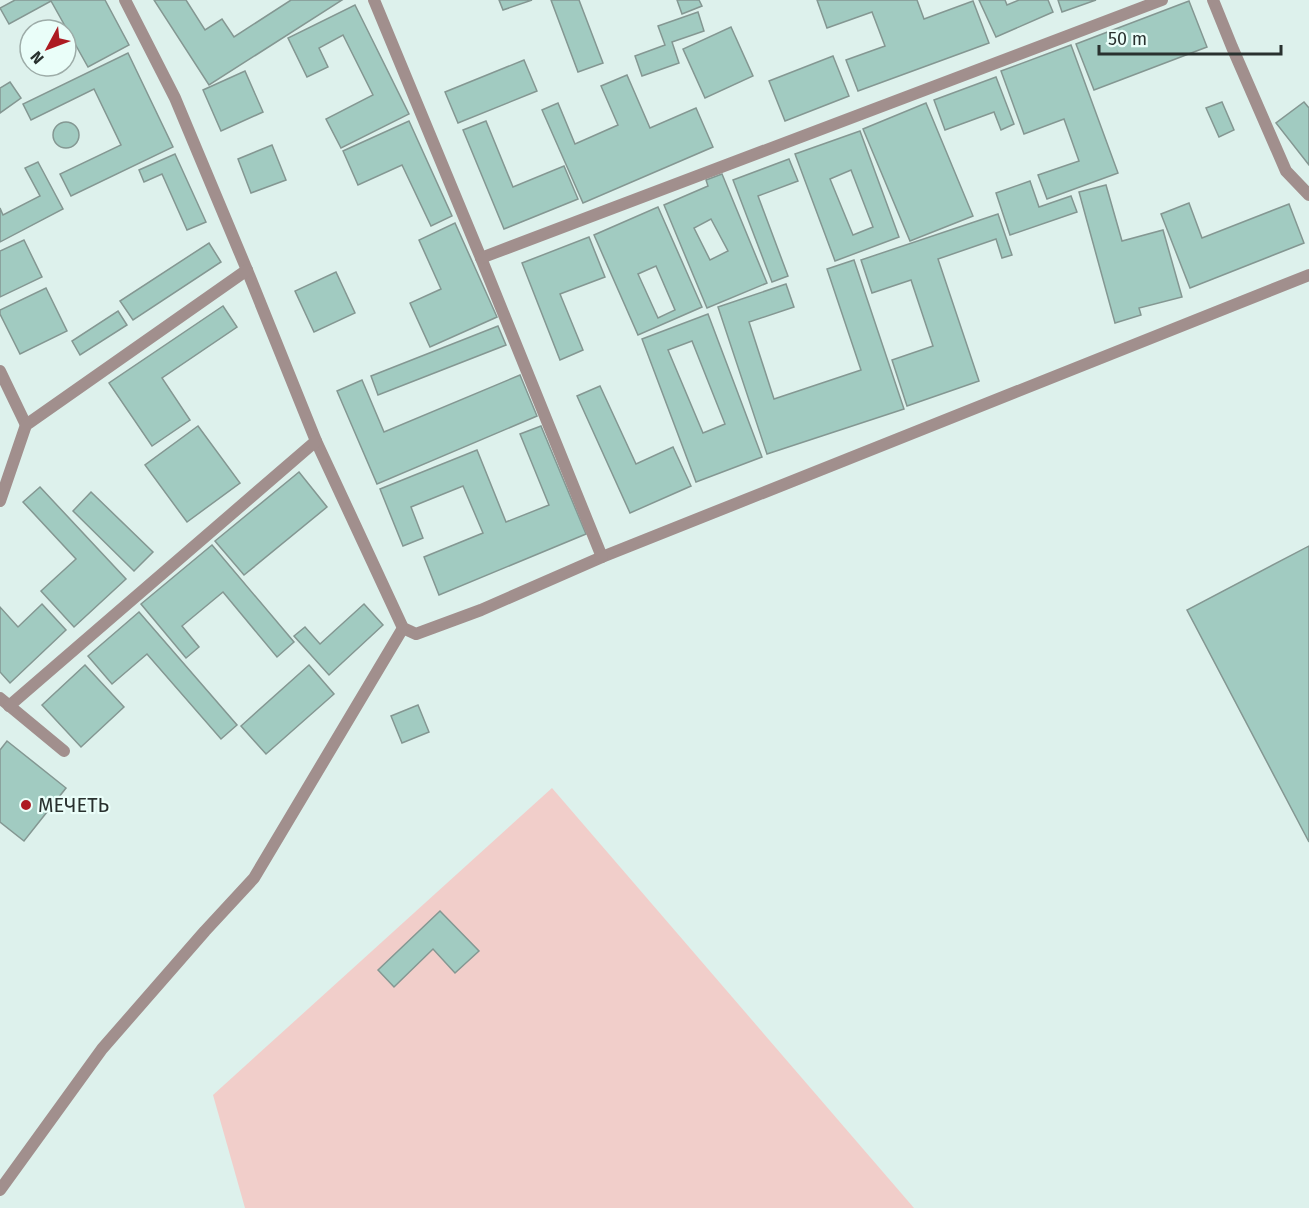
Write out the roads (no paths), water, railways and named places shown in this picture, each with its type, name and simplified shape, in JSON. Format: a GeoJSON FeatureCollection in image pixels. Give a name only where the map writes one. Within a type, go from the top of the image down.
{"type":"FeatureCollection","features":[{"type":"Feature","properties":{"kind":"street"},"geometry":{"type":"LineString","coordinates":[[125,0],[175,98],[316,441],[403,628],[416,634],[481,610],[602,557],[1309,275]]}},
{"type":"Feature","properties":{"kind":"street"},"geometry":{"type":"LineString","coordinates":[[374,0],[602,557]]}},
{"type":"Feature","properties":{"kind":"street"},"geometry":{"type":"LineString","coordinates":[[481,258],[1162,0]]}},
{"type":"Feature","properties":{"kind":"street"},"geometry":{"type":"LineString","coordinates":[[1213,0],[1286,171],[1309,195]]}},
{"type":"Feature","properties":{"kind":"street"},"geometry":{"type":"LineString","coordinates":[[0,501],[26,425],[247,270]]}},
{"type":"Feature","properties":{"kind":"street"},"geometry":{"type":"LineString","coordinates":[[0,371],[26,425]]}},
{"type":"Feature","properties":{"kind":"street"},"geometry":{"type":"LineString","coordinates":[[64,751],[5,702],[316,441]]}},
{"type":"Feature","properties":{"kind":"street"},"geometry":{"type":"LineString","coordinates":[[0,1190],[102,1049],[254,878],[403,628]]}},
{"type":"Feature","properties":{"kind":"place","name":"МЕЧЕТЬ"},"geometry":{"type":"Point","coordinates":[26,805]}}]}
